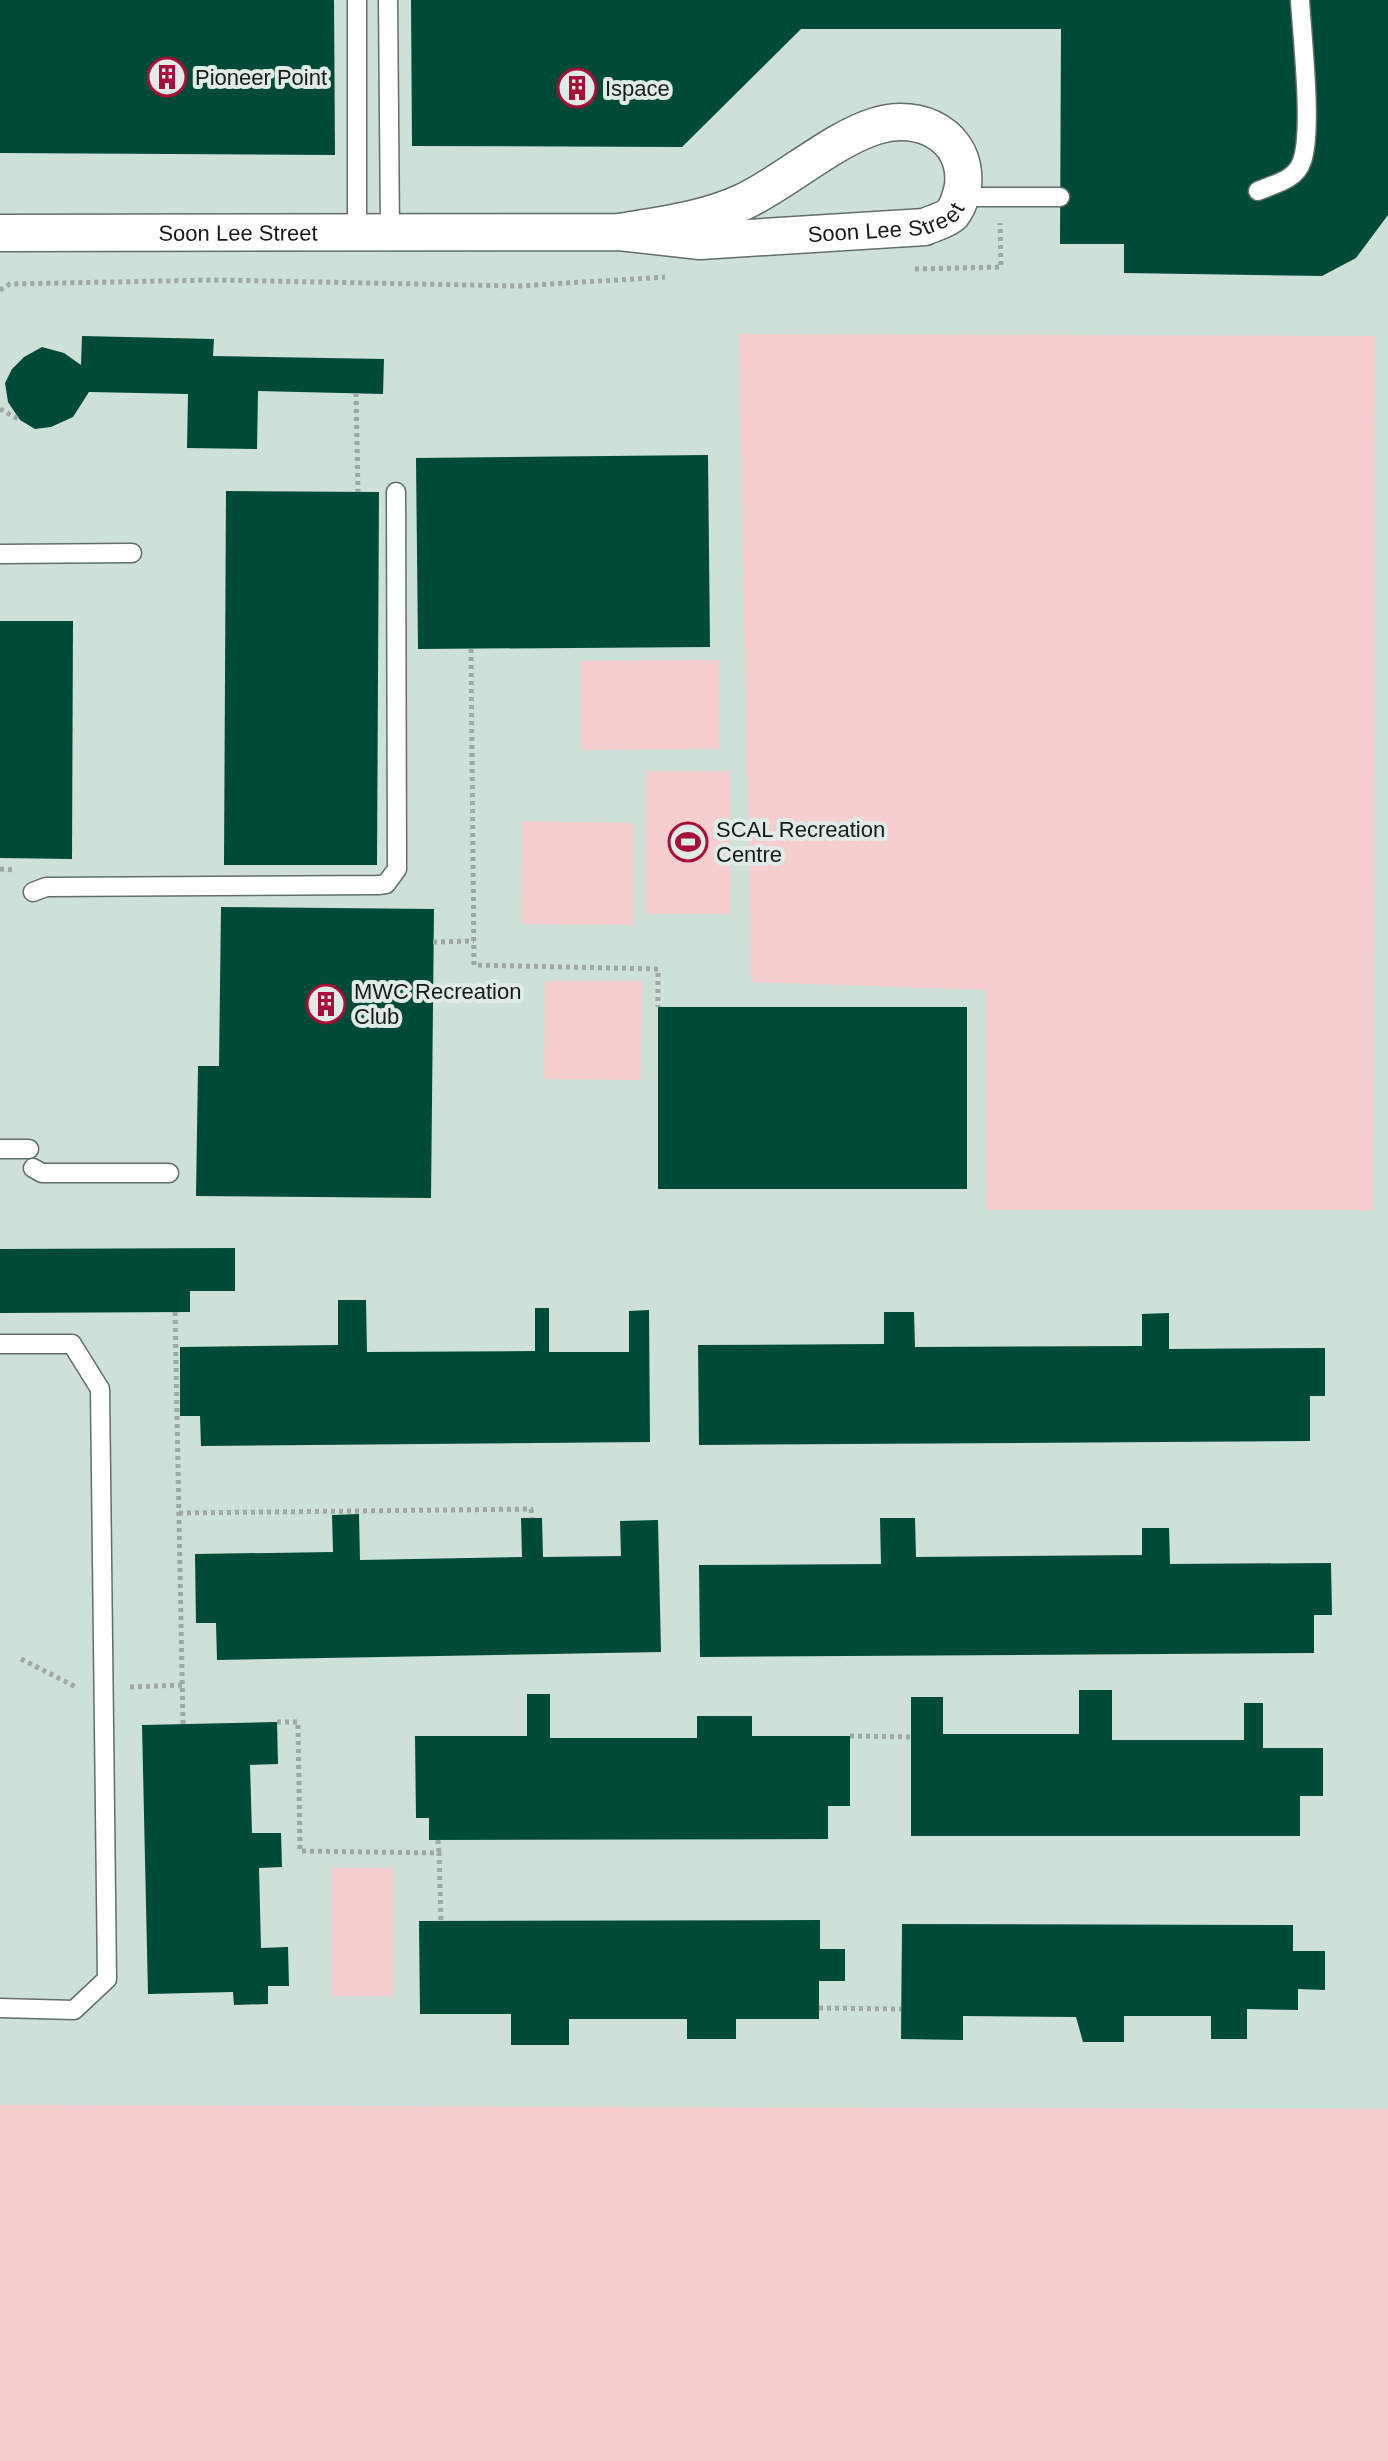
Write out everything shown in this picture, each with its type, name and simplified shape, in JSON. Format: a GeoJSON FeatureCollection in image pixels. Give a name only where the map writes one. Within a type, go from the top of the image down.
{"type":"FeatureCollection","features":[{"type":"Feature","properties":{"kind":"street","name":"Soon Lee Street"},"geometry":{"type":"LineString","coordinates":[[0,233],[619,232],[700,241],[925,227],[950,216],[961,197],[964,172],[958,149],[931,127],[906,121],[875,126],[745,201],[698,218],[619,232]]}},
{"type":"Feature","properties":{"kind":"lane"},"geometry":{"type":"LineString","coordinates":[[357,0],[373,232]]}},
{"type":"Feature","properties":{"kind":"lane"},"geometry":{"type":"LineString","coordinates":[[373,232],[388,0]]}},
{"type":"Feature","properties":{"kind":"lane"},"geometry":{"type":"LineString","coordinates":[[1258,191],[1288,179],[1302,161],[1305,122],[1300,0]]}},
{"type":"Feature","properties":{"kind":"lane"},"geometry":{"type":"LineString","coordinates":[[961,197],[1060,197]]}},
{"type":"Feature","properties":{"kind":"lane"},"geometry":{"type":"LineString","coordinates":[[33,892],[46,887],[378,885],[392,877],[397,869],[396,492]]}},
{"type":"Feature","properties":{"kind":"lane"},"geometry":{"type":"LineString","coordinates":[[0,554],[132,553]]}},
{"type":"Feature","properties":{"kind":"lane"},"geometry":{"type":"LineString","coordinates":[[0,1149],[29,1149]]}},
{"type":"Feature","properties":{"kind":"lane"},"geometry":{"type":"LineString","coordinates":[[33,1168],[42,1173],[169,1173]]}},
{"type":"Feature","properties":{"kind":"lane"},"geometry":{"type":"LineString","coordinates":[[0,1344],[72,1344],[100,1389],[107,1979],[74,2010],[0,2008]]}},
{"type":"Feature","properties":{"kind":"path"},"geometry":{"type":"LineString","coordinates":[[900,269],[1001,267],[1000,197]]}},
{"type":"Feature","properties":{"kind":"path"},"geometry":{"type":"LineString","coordinates":[[0,290],[10,284],[216,280],[519,286],[672,277]]}},
{"type":"Feature","properties":{"kind":"path"},"geometry":{"type":"LineString","coordinates":[[356,393],[358,492]]}},
{"type":"Feature","properties":{"kind":"path"},"geometry":{"type":"LineString","coordinates":[[0,409],[20,420]]}},
{"type":"Feature","properties":{"kind":"path"},"geometry":{"type":"LineString","coordinates":[[471,649],[474,965],[658,969],[658,1007]]}},
{"type":"Feature","properties":{"kind":"path"},"geometry":{"type":"LineString","coordinates":[[433,942],[474,941]]}},
{"type":"Feature","properties":{"kind":"path"},"geometry":{"type":"LineString","coordinates":[[175,1312],[183,1724]]}},
{"type":"Feature","properties":{"kind":"path"},"geometry":{"type":"LineString","coordinates":[[179,1513],[531,1509],[532,1518]]}},
{"type":"Feature","properties":{"kind":"path"},"geometry":{"type":"LineString","coordinates":[[277,1722],[298,1722],[300,1851],[439,1853]]}},
{"type":"Feature","properties":{"kind":"path"},"geometry":{"type":"LineString","coordinates":[[850,1736],[911,1737]]}},
{"type":"Feature","properties":{"kind":"path"},"geometry":{"type":"LineString","coordinates":[[438,1840],[441,1921]]}},
{"type":"Feature","properties":{"kind":"path"},"geometry":{"type":"LineString","coordinates":[[819,2008],[901,2009]]}},
{"type":"Feature","properties":{"kind":"shaded area"},"geometry":{"type":"Polygon","coordinates":[[[0,0],[1388,0],[1388,2461],[0,2461],[0,0]]]}},
{"type":"Feature","properties":{"kind":"shaded area"},"geometry":{"type":"Polygon","coordinates":[[[739,334],[1375,336],[1373,1210],[987,1210],[986,990],[751,982],[739,334]]]}},
{"type":"Feature","properties":{"kind":"shaded area"},"geometry":{"type":"Polygon","coordinates":[[[719,660],[719,749],[581,750],[581,661],[719,660]]]}},
{"type":"Feature","properties":{"kind":"shaded area","name":"SCAL Recreation Centre"},"geometry":{"type":"Polygon","coordinates":[[[646,771],[730,771],[730,914],[646,914],[646,771]]]}},
{"type":"Feature","properties":{"kind":"shaded area"},"geometry":{"type":"Polygon","coordinates":[[[522,821],[633,823],[633,925],[521,924],[522,821]]]}},
{"type":"Feature","properties":{"kind":"shaded area"},"geometry":{"type":"Polygon","coordinates":[[[545,981],[642,981],[641,1080],[544,1079],[545,981]]]}},
{"type":"Feature","properties":{"kind":"shaded area"},"geometry":{"type":"Polygon","coordinates":[[[332,1868],[393,1868],[393,1996],[332,1996],[332,1868]]]}},
{"type":"Feature","properties":{"kind":"shaded area"},"geometry":{"type":"Polygon","coordinates":[[[0,2105],[1388,2109],[1388,2461],[0,2461],[0,2105]]]}},
{"type":"Feature","properties":{"kind":"building","name":"Pioneer Point"},"geometry":{"type":"Polygon","coordinates":[[[0,0],[334,0],[335,155],[0,153],[0,0]]]}},
{"type":"Feature","properties":{"kind":"building","name":"Ispace"},"geometry":{"type":"Polygon","coordinates":[[[411,0],[1388,0],[1388,215],[1356,258],[1322,276],[1124,273],[1124,244],[1060,244],[1061,29],[801,29],[682,147],[412,146],[411,0]]]}},
{"type":"Feature","properties":{"kind":"building"},"geometry":{"type":"Polygon","coordinates":[[[82,336],[214,339],[213,356],[384,359],[383,394],[258,391],[257,449],[187,448],[188,394],[89,392],[73,417],[51,427],[35,429],[20,420],[8,402],[5,383],[12,369],[24,357],[42,347],[64,353],[81,365],[82,336]]]}},
{"type":"Feature","properties":{"kind":"building"},"geometry":{"type":"Polygon","coordinates":[[[708,455],[710,647],[418,649],[416,458],[708,455]]]}},
{"type":"Feature","properties":{"kind":"building"},"geometry":{"type":"Polygon","coordinates":[[[226,491],[379,492],[377,865],[224,865],[226,491]]]}},
{"type":"Feature","properties":{"kind":"building"},"geometry":{"type":"Polygon","coordinates":[[[0,621],[73,621],[72,859],[0,858],[0,621]]]}},
{"type":"Feature","properties":{"kind":"building","name":"MWC Recreation Club"},"geometry":{"type":"Polygon","coordinates":[[[221,907],[434,909],[431,1198],[196,1196],[198,1066],[219,1066],[221,907]]]}},
{"type":"Feature","properties":{"kind":"building"},"geometry":{"type":"Polygon","coordinates":[[[658,1007],[967,1007],[967,1189],[658,1189],[658,1007]]]}},
{"type":"Feature","properties":{"kind":"building"},"geometry":{"type":"Polygon","coordinates":[[[235,1248],[235,1291],[190,1291],[190,1312],[0,1313],[0,1249],[235,1248]]]}},
{"type":"Feature","properties":{"kind":"building"},"geometry":{"type":"Polygon","coordinates":[[[338,1300],[366,1300],[367,1352],[535,1351],[535,1308],[549,1308],[549,1352],[629,1352],[629,1311],[649,1310],[650,1442],[201,1446],[200,1416],[180,1416],[180,1347],[338,1345],[338,1300]]]}},
{"type":"Feature","properties":{"kind":"building"},"geometry":{"type":"Polygon","coordinates":[[[884,1312],[914,1312],[915,1347],[1142,1346],[1142,1314],[1169,1313],[1169,1349],[1325,1348],[1325,1396],[1310,1396],[1310,1441],[699,1445],[698,1345],[884,1344],[884,1312]]]}},
{"type":"Feature","properties":{"kind":"building"},"geometry":{"type":"Polygon","coordinates":[[[359,1514],[360,1560],[522,1557],[521,1518],[542,1518],[543,1557],[621,1556],[620,1521],[658,1520],[661,1652],[217,1660],[216,1623],[196,1623],[195,1554],[333,1552],[332,1515],[359,1514]]]}},
{"type":"Feature","properties":{"kind":"building"},"geometry":{"type":"Polygon","coordinates":[[[880,1518],[915,1518],[916,1557],[1142,1555],[1142,1528],[1169,1528],[1170,1564],[1331,1563],[1332,1615],[1314,1615],[1314,1653],[700,1657],[699,1565],[881,1564],[880,1518]]]}},
{"type":"Feature","properties":{"kind":"building"},"geometry":{"type":"Polygon","coordinates":[[[1079,1690],[1112,1690],[1112,1740],[1244,1740],[1244,1703],[1263,1703],[1263,1748],[1323,1748],[1323,1796],[1300,1796],[1300,1836],[911,1836],[911,1697],[943,1697],[943,1734],[1079,1734],[1079,1690]]]}},
{"type":"Feature","properties":{"kind":"building"},"geometry":{"type":"Polygon","coordinates":[[[527,1694],[550,1694],[550,1738],[697,1738],[697,1716],[752,1716],[752,1736],[850,1736],[850,1806],[828,1806],[828,1839],[429,1840],[429,1818],[416,1818],[415,1736],[527,1736],[527,1694]]]}},
{"type":"Feature","properties":{"kind":"building"},"geometry":{"type":"Polygon","coordinates":[[[277,1722],[278,1764],[250,1765],[252,1833],[281,1833],[282,1867],[259,1868],[261,1948],[288,1947],[289,1986],[268,1986],[268,2004],[234,2005],[233,1992],[148,1994],[142,1725],[277,1722]]]}},
{"type":"Feature","properties":{"kind":"building"},"geometry":{"type":"Polygon","coordinates":[[[820,1920],[820,1949],[845,1949],[845,1981],[819,1981],[819,2019],[736,2019],[736,2039],[687,2039],[687,2019],[569,2019],[569,2045],[511,2045],[511,2014],[420,2014],[419,1921],[820,1920]]]}},
{"type":"Feature","properties":{"kind":"building"},"geometry":{"type":"Polygon","coordinates":[[[902,1924],[1293,1925],[1293,1951],[1325,1951],[1325,1990],[1298,1989],[1298,2010],[1247,2009],[1247,2039],[1211,2039],[1211,2016],[1124,2016],[1124,2042],[1083,2042],[1076,2017],[963,2016],[963,2040],[901,2039],[902,1924]]]}},
{"type":"Feature","properties":{"kind":"place","name":"Pioneer Point"},"geometry":{"type":"Point","coordinates":[167,77]}},
{"type":"Feature","properties":{"kind":"place","name":"Ispace"},"geometry":{"type":"Point","coordinates":[577,88]}},
{"type":"Feature","properties":{"kind":"place","name":"SCAL Recreation Centre"},"geometry":{"type":"Point","coordinates":[688,842]}},
{"type":"Feature","properties":{"kind":"place","name":"MWC Recreation Club"},"geometry":{"type":"Point","coordinates":[326,1004]}}]}
